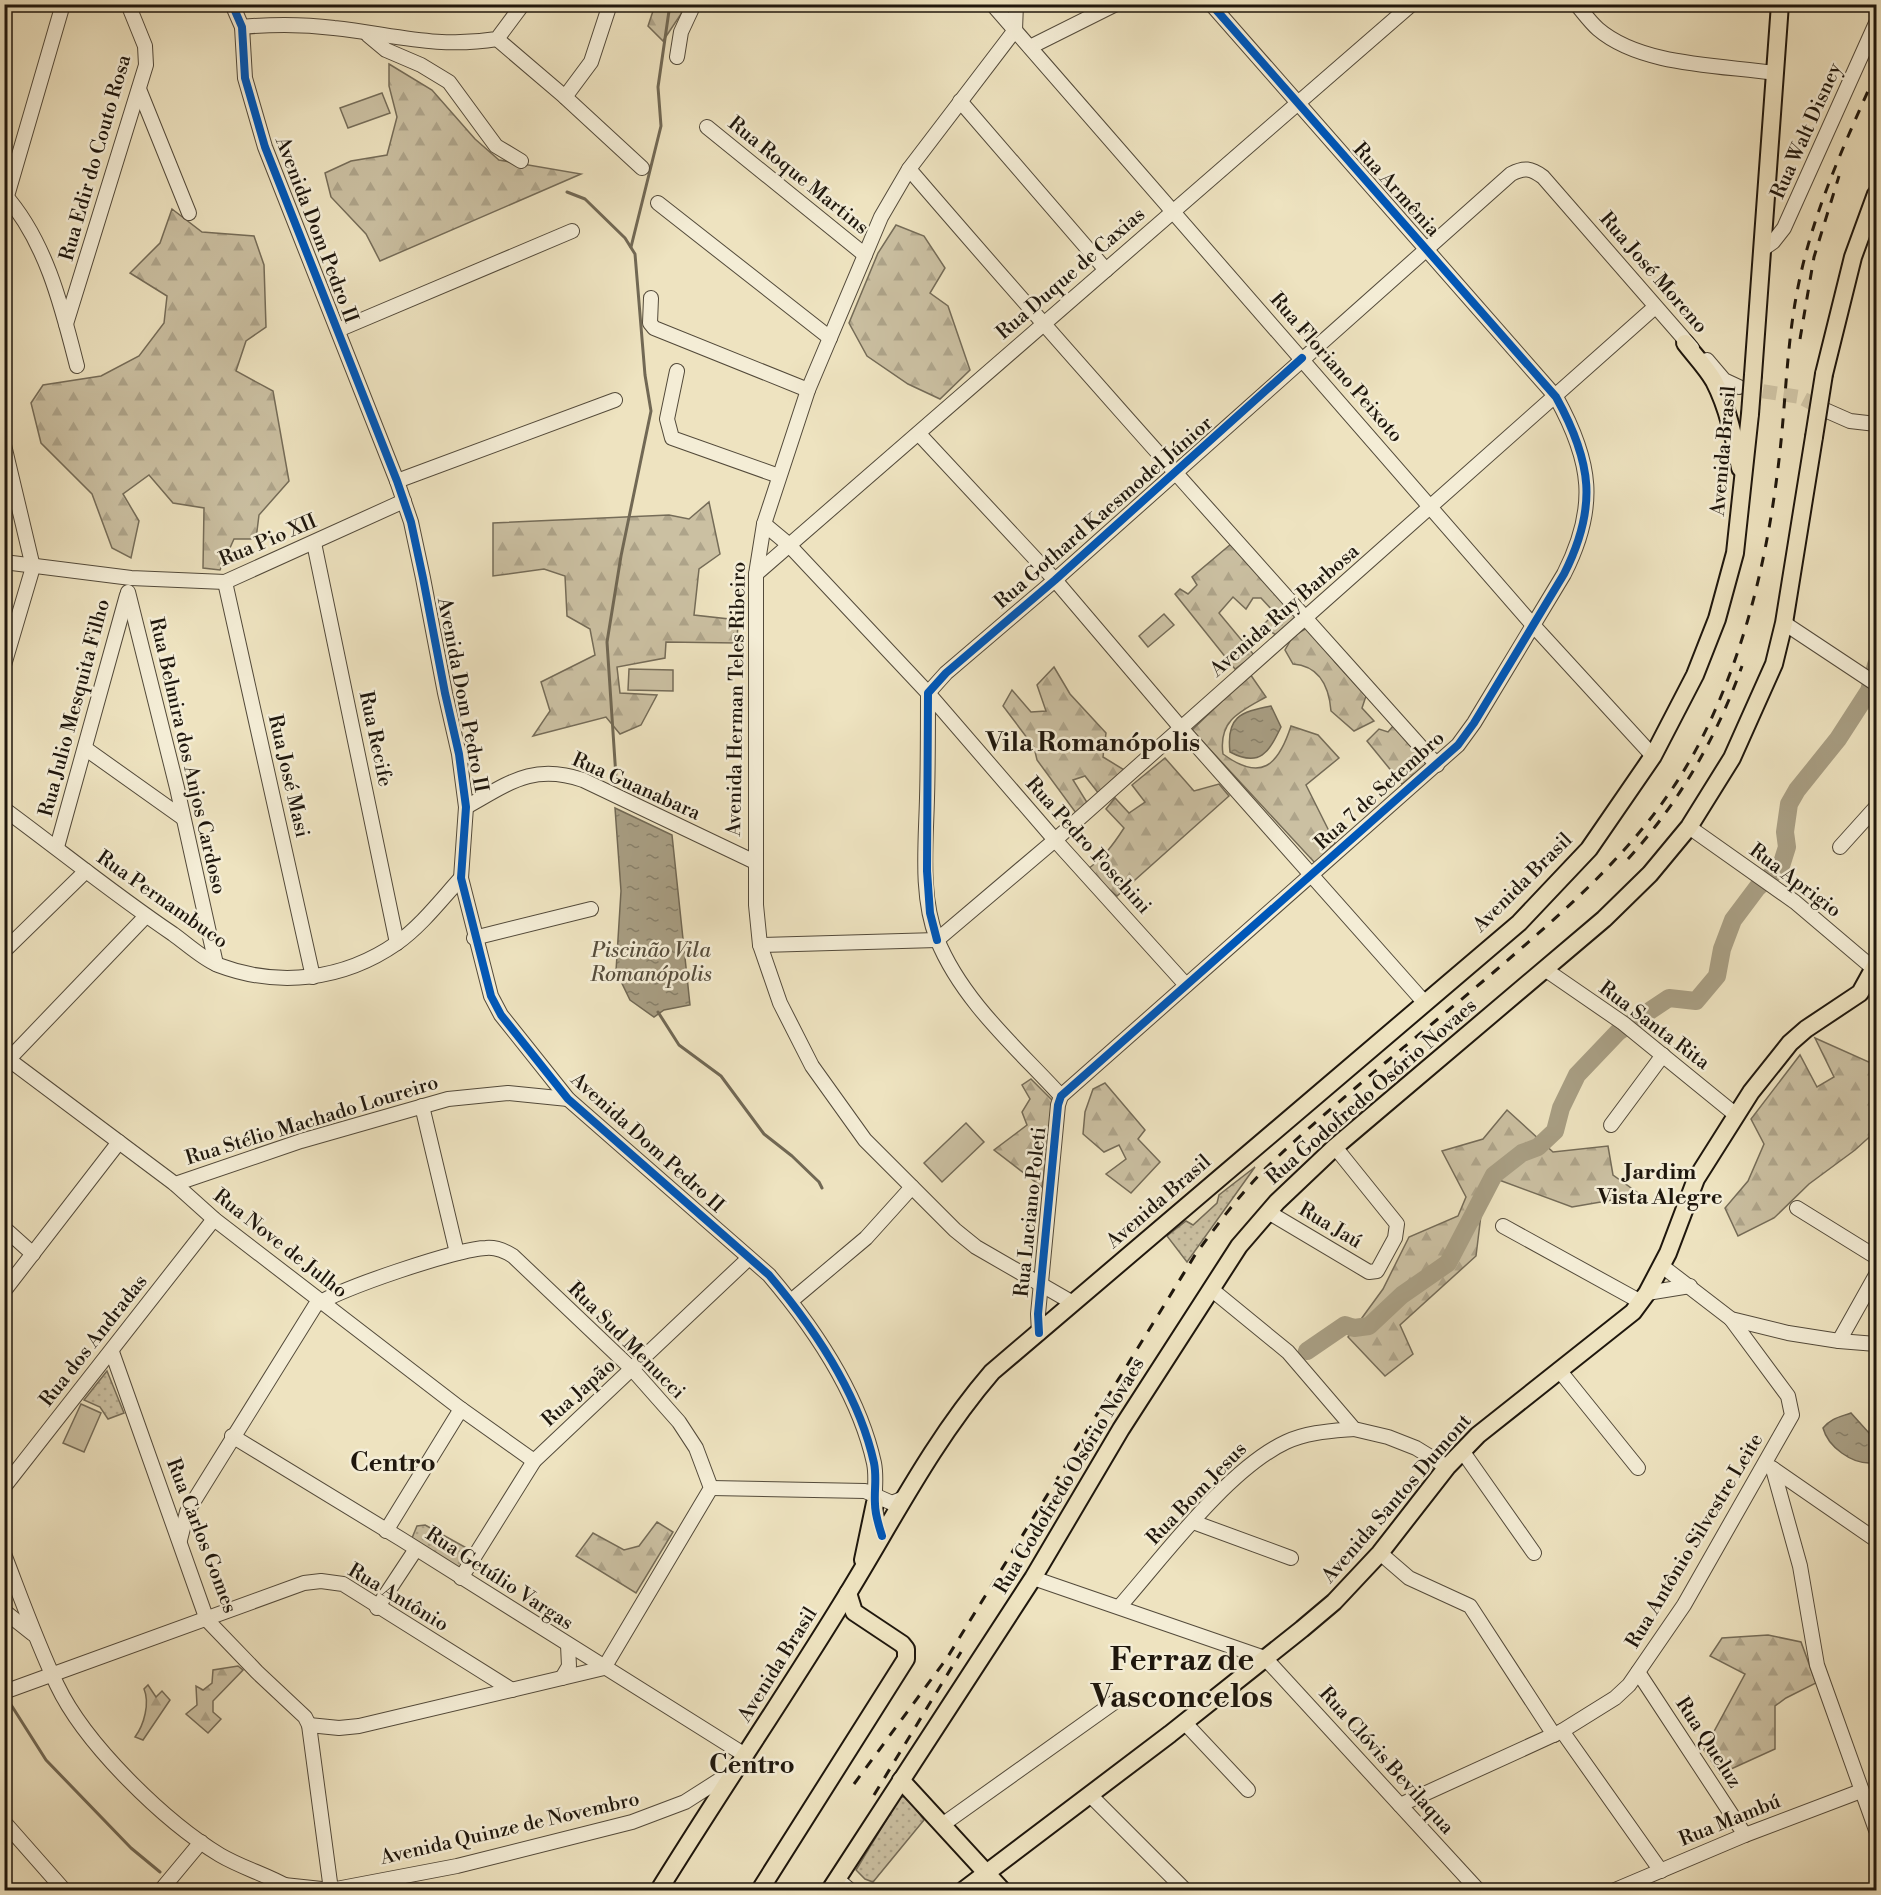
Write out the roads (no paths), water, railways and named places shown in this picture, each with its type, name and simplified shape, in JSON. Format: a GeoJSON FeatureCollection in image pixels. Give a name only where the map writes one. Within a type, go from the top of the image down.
{"type":"FeatureCollection","features":[{"type":"Feature","properties":{"kind":"main road","name":"Avenida Brasil"},"geometry":{"type":"LineString","coordinates":[[659,1890],[836,1614],[927,1458],[992,1385],[1004,1363],[1519,923],[1589,849],[1653,756],[1695,675],[1717,619],[1735,553],[1750,414],[1780,4]]}},
{"type":"Feature","properties":{"kind":"main road","name":"Rua Godofredo Osório Novaes"},"geometry":{"type":"LineString","coordinates":[[833,1885],[1033,1578],[1120,1429],[1239,1246],[1268,1212],[1335,1147],[1546,970],[1650,874],[1689,827],[1732,758],[1749,724],[1774,663],[1784,623],[1824,374],[1853,257],[1876,194]]}},
{"type":"Feature","properties":{"kind":"main road"},"geometry":{"type":"LineString","coordinates":[[1684,343],[1712,378],[1718,391],[1733,435],[1743,483]]}},
{"type":"Feature","properties":{"kind":"main road","name":"Avenida Santos Dumont"},"geometry":{"type":"LineString","coordinates":[[964,1890],[1185,1723],[1334,1602],[1380,1553],[1448,1467],[1493,1422],[1628,1318],[1644,1298],[1662,1266],[1696,1179],[1736,1115],[1790,1043],[1806,1029],[1856,997],[1875,966]]}},
{"type":"Feature","properties":{"kind":"main road"},"geometry":{"type":"LineString","coordinates":[[860,1573],[876,1499]]}},
{"type":"Feature","properties":{"kind":"main road"},"geometry":{"type":"LineString","coordinates":[[760,1890],[902,1669],[907,1653],[902,1644],[854,1612],[848,1593]]}},
{"type":"Feature","properties":{"kind":"main road"},"geometry":{"type":"LineString","coordinates":[[836,1614],[854,1612]]}},
{"type":"Feature","properties":{"kind":"main road"},"geometry":{"type":"LineString","coordinates":[[901,1780],[1002,1890]]}},
{"type":"Feature","properties":{"kind":"street"},"geometry":{"type":"LineString","coordinates":[[63,4],[6,195],[28,226],[44,260],[66,324],[77,366]]}},
{"type":"Feature","properties":{"kind":"street","name":"Rua Edir do Couto Rosa"},"geometry":{"type":"LineString","coordinates":[[66,324],[140,89],[147,54],[128,4]]}},
{"type":"Feature","properties":{"kind":"street"},"geometry":{"type":"LineString","coordinates":[[232,4],[242,27],[281,24],[334,28],[405,40],[450,43],[497,39],[565,97],[642,168]]}},
{"type":"Feature","properties":{"kind":"street"},"geometry":{"type":"LineString","coordinates":[[497,39],[523,4]]}},
{"type":"Feature","properties":{"kind":"street"},"geometry":{"type":"LineString","coordinates":[[565,97],[591,62],[610,4]]}},
{"type":"Feature","properties":{"kind":"street"},"geometry":{"type":"LineString","coordinates":[[677,57],[681,32],[694,4]]}},
{"type":"Feature","properties":{"kind":"street","name":"Rua Floriano Peixoto"},"geometry":{"type":"LineString","coordinates":[[992,4],[1532,624],[1653,756]]}},
{"type":"Feature","properties":{"kind":"street"},"geometry":{"type":"LineString","coordinates":[[1015,30],[1016,4]]}},
{"type":"Feature","properties":{"kind":"street"},"geometry":{"type":"LineString","coordinates":[[1030,47],[1116,4]]}},
{"type":"Feature","properties":{"kind":"street","name":"Rua Armênia"},"geometry":{"type":"LineString","coordinates":[[1212,4],[1296,103],[1556,397]]}},
{"type":"Feature","properties":{"kind":"street","name":"Rua Duque de Caxias"},"geometry":{"type":"LineString","coordinates":[[756,574],[1412,4]]}},
{"type":"Feature","properties":{"kind":"street"},"geometry":{"type":"LineString","coordinates":[[1576,4],[1598,29],[1617,42],[1649,56],[1775,73]]}},
{"type":"Feature","properties":{"kind":"street","name":"Rua Walt Disney"},"geometry":{"type":"LineString","coordinates":[[1763,249],[1773,242],[1784,228],[1876,23]]}},
{"type":"Feature","properties":{"kind":"street","name":"Avenida Dom Pedro II"},"geometry":{"type":"LineString","coordinates":[[242,27],[245,78],[265,147],[404,501],[423,578],[459,754],[466,807],[461,878],[474,938],[491,996],[501,1015],[568,1099],[769,1275],[791,1301],[852,1402],[869,1445],[877,1478],[876,1499],[882,1536]]}},
{"type":"Feature","properties":{"kind":"street","name":"Avenida Herman Teles Ribeiro"},"geometry":{"type":"LineString","coordinates":[[1015,30],[909,169],[885,209],[808,390],[779,476],[764,524],[756,574],[755,862],[760,945],[780,1003],[812,1066],[865,1140],[955,1230],[976,1247],[1073,1303]]}},
{"type":"Feature","properties":{"kind":"street"},"geometry":{"type":"LineString","coordinates":[[366,34],[386,50],[421,65],[449,82],[496,146],[521,160]]}},
{"type":"Feature","properties":{"kind":"street"},"geometry":{"type":"LineString","coordinates":[[140,89],[189,213]]}},
{"type":"Feature","properties":{"kind":"street"},"geometry":{"type":"LineString","coordinates":[[960,101],[1106,270]]}},
{"type":"Feature","properties":{"kind":"street","name":"Rua Roque Martins"},"geometry":{"type":"LineString","coordinates":[[707,128],[865,255]]}},
{"type":"Feature","properties":{"kind":"street"},"geometry":{"type":"LineString","coordinates":[[909,169],[1043,325],[1437,765]]}},
{"type":"Feature","properties":{"kind":"street","name":"Rua Gothard Kaesmodel Júnior"},"geometry":{"type":"LineString","coordinates":[[928,693],[946,673],[1055,580],[1511,174],[1533,169],[1543,177]]}},
{"type":"Feature","properties":{"kind":"street","name":"Rua José Moreno"},"geometry":{"type":"LineString","coordinates":[[1543,177],[1684,343],[1710,362],[1724,380],[1739,387]]}},
{"type":"Feature","properties":{"kind":"street"},"geometry":{"type":"LineString","coordinates":[[657,203],[830,338]]}},
{"type":"Feature","properties":{"kind":"street"},"geometry":{"type":"LineString","coordinates":[[338,330],[572,231]]}},
{"type":"Feature","properties":{"kind":"street"},"geometry":{"type":"LineString","coordinates":[[651,298],[650,323],[654,328],[808,390]]}},
{"type":"Feature","properties":{"kind":"street","name":"Avenida Ruy Barbosa"},"geometry":{"type":"LineString","coordinates":[[937,940],[1055,840],[1432,508],[1655,307]]}},
{"type":"Feature","properties":{"kind":"street"},"geometry":{"type":"LineString","coordinates":[[677,371],[666,419],[672,438],[779,476]]}},
{"type":"Feature","properties":{"kind":"street","name":"Rua 7 de Setembro"},"geometry":{"type":"LineString","coordinates":[[1061,1096],[1437,765],[1474,723],[1577,549],[1585,512],[1585,465],[1576,432],[1556,397]]}},
{"type":"Feature","properties":{"kind":"street"},"geometry":{"type":"LineString","coordinates":[[397,481],[615,400]]}},
{"type":"Feature","properties":{"kind":"street"},"geometry":{"type":"LineString","coordinates":[[1825,410],[1850,421],[1876,424]]}},
{"type":"Feature","properties":{"kind":"street"},"geometry":{"type":"LineString","coordinates":[[919,434],[1055,580],[1181,729],[1424,1002]]}},
{"type":"Feature","properties":{"kind":"street"},"geometry":{"type":"LineString","coordinates":[[4,445],[33,567],[4,665]]}},
{"type":"Feature","properties":{"kind":"street","name":"Rua Pio XII"},"geometry":{"type":"LineString","coordinates":[[4,562],[130,585],[225,582],[404,501]]}},
{"type":"Feature","properties":{"kind":"street","name":"Rua Pedro Foschini"},"geometry":{"type":"LineString","coordinates":[[764,524],[788,544],[928,693],[1055,840],[1186,985]]}},
{"type":"Feature","properties":{"kind":"street","name":"Rua Recife"},"geometry":{"type":"LineString","coordinates":[[314,543],[397,943]]}},
{"type":"Feature","properties":{"kind":"street","name":"Rua José Masi"},"geometry":{"type":"LineString","coordinates":[[225,582],[313,977]]}},
{"type":"Feature","properties":{"kind":"street","name":"Rua Julio Mesquita Filho"},"geometry":{"type":"LineString","coordinates":[[57,847],[130,585]]}},
{"type":"Feature","properties":{"kind":"street","name":"Rua Belmira dos Anjos Cardoso"},"geometry":{"type":"LineString","coordinates":[[130,585],[216,964]]}},
{"type":"Feature","properties":{"kind":"street"},"geometry":{"type":"LineString","coordinates":[[1784,623],[1872,681]]}},
{"type":"Feature","properties":{"kind":"street"},"geometry":{"type":"LineString","coordinates":[[928,693],[927,871],[930,913],[937,940],[958,979],[980,1007],[1061,1096]]}},
{"type":"Feature","properties":{"kind":"street"},"geometry":{"type":"LineString","coordinates":[[928,732],[933,723],[947,714]]}},
{"type":"Feature","properties":{"kind":"street"},"geometry":{"type":"LineString","coordinates":[[86,749],[183,818]]}},
{"type":"Feature","properties":{"kind":"street","name":"Rua Guanabara"},"geometry":{"type":"LineString","coordinates":[[466,807],[516,779],[556,772],[583,780],[755,862]]}},
{"type":"Feature","properties":{"kind":"street"},"geometry":{"type":"LineString","coordinates":[[1840,847],[1876,807]]}},
{"type":"Feature","properties":{"kind":"street","name":"Rua Pernambuco"},"geometry":{"type":"LineString","coordinates":[[4,809],[146,916],[216,964],[268,977],[313,977],[363,963],[397,943],[428,915],[461,878]]}},
{"type":"Feature","properties":{"kind":"street","name":"Rua Aprigio"},"geometry":{"type":"LineString","coordinates":[[1689,827],[1770,884],[1875,966]]}},
{"type":"Feature","properties":{"kind":"street"},"geometry":{"type":"LineString","coordinates":[[4,951],[86,871]]}},
{"type":"Feature","properties":{"kind":"street"},"geometry":{"type":"LineString","coordinates":[[474,938],[591,909]]}},
{"type":"Feature","properties":{"kind":"street"},"geometry":{"type":"LineString","coordinates":[[7,1058],[146,916]]}},
{"type":"Feature","properties":{"kind":"street"},"geometry":{"type":"LineString","coordinates":[[760,945],[937,940]]}},
{"type":"Feature","properties":{"kind":"street","name":"Rua Santa Rita"},"geometry":{"type":"LineString","coordinates":[[1546,970],[1623,1023],[1736,1115]]}},
{"type":"Feature","properties":{"kind":"street"},"geometry":{"type":"LineString","coordinates":[[1611,1125],[1664,1055]]}},
{"type":"Feature","properties":{"kind":"street","name":"Rua Nove de Julho"},"geometry":{"type":"LineString","coordinates":[[7,1058],[175,1184],[214,1219],[461,1409],[534,1461]]}},
{"type":"Feature","properties":{"kind":"street","name":"Rua Stélio Machado Loureiro"},"geometry":{"type":"LineString","coordinates":[[175,1184],[301,1141],[423,1106],[474,1095],[508,1092],[568,1099]]}},
{"type":"Feature","properties":{"kind":"street","name":"Rua Luciano Poleti"},"geometry":{"type":"LineString","coordinates":[[1039,1333],[1061,1096]]}},
{"type":"Feature","properties":{"kind":"street"},"geometry":{"type":"LineString","coordinates":[[423,1106],[457,1253]]}},
{"type":"Feature","properties":{"kind":"street"},"geometry":{"type":"LineString","coordinates":[[4,1291],[119,1142]]}},
{"type":"Feature","properties":{"kind":"street","name":"Rua Jaú"},"geometry":{"type":"LineString","coordinates":[[1268,1212],[1372,1272],[1380,1268],[1395,1238],[1397,1224],[1335,1147]]}},
{"type":"Feature","properties":{"kind":"street"},"geometry":{"type":"LineString","coordinates":[[791,1301],[866,1238],[912,1187]]}},
{"type":"Feature","properties":{"kind":"street"},"geometry":{"type":"LineString","coordinates":[[1797,1208],[1876,1257]]}},
{"type":"Feature","properties":{"kind":"street","name":"Rua dos Andradas"},"geometry":{"type":"LineString","coordinates":[[4,1487],[214,1219]]}},
{"type":"Feature","properties":{"kind":"street"},"geometry":{"type":"LineString","coordinates":[[1503,1227],[1644,1298],[1689,1286]]}},
{"type":"Feature","properties":{"kind":"street"},"geometry":{"type":"LineString","coordinates":[[4,1228],[33,1254]]}},
{"type":"Feature","properties":{"kind":"street","name":"Rua Sud Menucci"},"geometry":{"type":"LineString","coordinates":[[321,1301],[457,1253],[486,1247],[513,1256],[633,1370],[688,1435],[711,1488]]}},
{"type":"Feature","properties":{"kind":"street","name":"Rua Japão"},"geometry":{"type":"LineString","coordinates":[[461,1578],[534,1461],[749,1258]]}},
{"type":"Feature","properties":{"kind":"street"},"geometry":{"type":"LineString","coordinates":[[1662,1266],[1731,1319],[1765,1329],[1839,1341],[1876,1344]]}},
{"type":"Feature","properties":{"kind":"street"},"geometry":{"type":"LineString","coordinates":[[1839,1341],[1876,1275]]}},
{"type":"Feature","properties":{"kind":"street"},"geometry":{"type":"LineString","coordinates":[[1210,1289],[1288,1352],[1354,1430]]}},
{"type":"Feature","properties":{"kind":"street"},"geometry":{"type":"LineString","coordinates":[[180,1540],[187,1512],[201,1488],[310,1311],[321,1301]]}},
{"type":"Feature","properties":{"kind":"street","name":"Rua Antônio Silvestre Leite"},"geometry":{"type":"LineString","coordinates":[[1400,1805],[1558,1733],[1615,1698],[1638,1672],[1680,1612],[1769,1466],[1788,1425],[1792,1407],[1774,1375],[1731,1319]]}},
{"type":"Feature","properties":{"kind":"street","name":"Rua Carlos Gomes"},"geometry":{"type":"LineString","coordinates":[[111,1352],[207,1620],[305,1717],[309,1725]]}},
{"type":"Feature","properties":{"kind":"street"},"geometry":{"type":"LineString","coordinates":[[1558,1370],[1638,1468]]}},
{"type":"Feature","properties":{"kind":"street"},"geometry":{"type":"LineString","coordinates":[[386,1531],[461,1409]]}},
{"type":"Feature","properties":{"kind":"street","name":"Rua Bom Jesus"},"geometry":{"type":"LineString","coordinates":[[1120,1606],[1193,1522],[1262,1455],[1288,1441],[1314,1433],[1354,1430],[1388,1437],[1416,1448],[1448,1467]]}},
{"type":"Feature","properties":{"kind":"street","name":"Rua Getúlio Vargas"},"geometry":{"type":"LineString","coordinates":[[232,1436],[745,1755]]}},
{"type":"Feature","properties":{"kind":"street"},"geometry":{"type":"LineString","coordinates":[[1463,1452],[1534,1553]]}},
{"type":"Feature","properties":{"kind":"street"},"geometry":{"type":"LineString","coordinates":[[1769,1466],[1870,1530],[1876,1540]]}},
{"type":"Feature","properties":{"kind":"street"},"geometry":{"type":"LineString","coordinates":[[1769,1466],[1800,1566],[1817,1665],[1876,1830]]}},
{"type":"Feature","properties":{"kind":"street"},"geometry":{"type":"LineString","coordinates":[[164,1497],[180,1505],[190,1501],[201,1488]]}},
{"type":"Feature","properties":{"kind":"street"},"geometry":{"type":"LineString","coordinates":[[331,1890],[309,1725],[339,1728],[360,1726],[604,1668],[711,1488],[865,1491],[876,1499],[892,1503],[904,1498]]}},
{"type":"Feature","properties":{"kind":"street"},"geometry":{"type":"LineString","coordinates":[[1193,1522],[1292,1558]]}},
{"type":"Feature","properties":{"kind":"street"},"geometry":{"type":"LineString","coordinates":[[377,1608],[416,1549]]}},
{"type":"Feature","properties":{"kind":"street"},"geometry":{"type":"LineString","coordinates":[[1380,1553],[1409,1578],[1470,1606],[1558,1733],[1661,1871]]}},
{"type":"Feature","properties":{"kind":"street","name":"Avenida Quinze de Novembro"},"geometry":{"type":"LineString","coordinates":[[4,1554],[35,1635],[52,1672],[72,1711],[104,1752],[154,1803],[201,1842],[237,1865],[289,1888],[331,1890],[457,1866],[640,1820],[685,1802],[735,1770]]}},
{"type":"Feature","properties":{"kind":"street"},"geometry":{"type":"LineString","coordinates":[[1033,1578],[1120,1606],[1265,1658]]}},
{"type":"Feature","properties":{"kind":"street","name":"Rua Antônio"},"geometry":{"type":"LineString","coordinates":[[4,1692],[52,1672],[207,1620],[312,1581],[343,1584],[377,1608],[512,1689]]}},
{"type":"Feature","properties":{"kind":"street"},"geometry":{"type":"LineString","coordinates":[[4,1611],[35,1635]]}},
{"type":"Feature","properties":{"kind":"street"},"geometry":{"type":"LineString","coordinates":[[562,1678],[569,1666],[568,1646]]}},
{"type":"Feature","properties":{"kind":"street","name":"Rua Clóvis Bevilaqua"},"geometry":{"type":"LineString","coordinates":[[1265,1658],[1478,1890]]}},
{"type":"Feature","properties":{"kind":"street","name":"Rua Queluz"},"geometry":{"type":"LineString","coordinates":[[1638,1672],[1745,1835]]}},
{"type":"Feature","properties":{"kind":"street"},"geometry":{"type":"LineString","coordinates":[[942,1825],[1116,1701]]}},
{"type":"Feature","properties":{"kind":"street"},"geometry":{"type":"LineString","coordinates":[[1185,1723],[1248,1790]]}},
{"type":"Feature","properties":{"kind":"street","name":"Rua Mambú"},"geometry":{"type":"LineString","coordinates":[[1615,1890],[1745,1835],[1861,1791]]}},
{"type":"Feature","properties":{"kind":"street"},"geometry":{"type":"LineString","coordinates":[[1090,1795],[1185,1890]]}},
{"type":"Feature","properties":{"kind":"street"},"geometry":{"type":"LineString","coordinates":[[4,1822],[64,1890]]}},
{"type":"Feature","properties":{"kind":"street"},"geometry":{"type":"LineString","coordinates":[[161,1890],[201,1842]]}},
{"type":"Feature","properties":{"kind":"street"},"geometry":{"type":"LineString","coordinates":[[833,1885],[850,1890]]}},
{"type":"Feature","properties":{"kind":"water"},"geometry":{"type":"Polygon","coordinates":[[[1271,706],[1281,727],[1268,750],[1256,758],[1240,757],[1230,752],[1230,731],[1237,718],[1251,711],[1271,706]]]}},
{"type":"Feature","properties":{"kind":"water","name":"Piscinão Vila Romanópolis"},"geometry":{"type":"Polygon","coordinates":[[[615,808],[672,835],[690,1005],[664,1010],[654,1017],[630,1000],[616,971],[621,891],[615,808]]]}},
{"type":"Feature","properties":{"kind":"water"},"geometry":{"type":"Polygon","coordinates":[[[1851,1413],[1870,1434],[1875,1458],[1871,1463],[1856,1461],[1835,1448],[1823,1428],[1836,1418],[1851,1413]]]}},
{"type":"Feature","properties":{"kind":"waterway"},"geometry":{"type":"LineString","coordinates":[[631,247],[661,126],[658,87],[670,4]]}},
{"type":"Feature","properties":{"kind":"waterway"},"geometry":{"type":"LineString","coordinates":[[567,192],[585,199],[625,238],[635,254],[645,375],[651,411],[621,556],[607,642],[616,777]]}},
{"type":"Feature","properties":{"kind":"waterway"},"geometry":{"type":"LineString","coordinates":[[1307,1351],[1345,1325],[1354,1328],[1369,1326],[1402,1295],[1448,1263],[1494,1175],[1522,1153],[1538,1147],[1555,1131],[1561,1108],[1577,1075],[1618,1032],[1669,998],[1696,1001],[1717,976],[1722,949],[1733,920],[1757,888],[1781,866],[1787,847],[1785,832],[1789,804],[1797,790],[1838,739],[1869,691],[1876,665]]}},
{"type":"Feature","properties":{"kind":"waterway"},"geometry":{"type":"LineString","coordinates":[[658,1012],[679,1045],[721,1076],[764,1134],[792,1156],[819,1182],[822,1188]]}},
{"type":"Feature","properties":{"kind":"waterway"},"geometry":{"type":"LineString","coordinates":[[8,1700],[46,1760],[131,1848],[160,1872]]}},
{"type":"Feature","properties":{"kind":"tunnel"},"geometry":{"type":"LineString","coordinates":[[1742,388],[1800,397],[1825,410]]}},
{"type":"Feature","properties":{"kind":"railway"},"geometry":{"type":"LineString","coordinates":[[854,1784],[947,1658],[1195,1255],[1238,1199],[1267,1167],[1322,1116],[1495,971],[1583,893],[1636,836],[1683,773],[1718,704],[1744,634],[1754,598],[1770,525],[1782,431],[1791,328],[1804,259],[1831,178],[1876,73]]}},
{"type":"Feature","properties":{"kind":"railway"},"geometry":{"type":"LineString","coordinates":[[1800,339],[1814,257],[1839,176]]}},
{"type":"Feature","properties":{"kind":"railway"},"geometry":{"type":"LineString","coordinates":[[1628,859],[1664,815],[1695,768],[1721,718],[1742,666]]}},
{"type":"Feature","properties":{"kind":"railway"},"geometry":{"type":"LineString","coordinates":[[874,1795],[961,1652]]}},
{"type":"Feature","properties":{"kind":"district","name":"Vila Romanópolis"},"geometry":{"type":"Point","coordinates":[1093,743]}},
{"type":"Feature","properties":{"kind":"district","name":"Jardim Vista Alegre"},"geometry":{"type":"Point","coordinates":[1660,1184]}},
{"type":"Feature","properties":{"kind":"district","name":"Centro"},"geometry":{"type":"Point","coordinates":[393,1463]}},
{"type":"Feature","properties":{"kind":"district","name":"Ferraz de Vasconcelos"},"geometry":{"type":"Point","coordinates":[1182,1678]}},
{"type":"Feature","properties":{"kind":"district","name":"Centro"},"geometry":{"type":"Point","coordinates":[752,1765]}}]}
